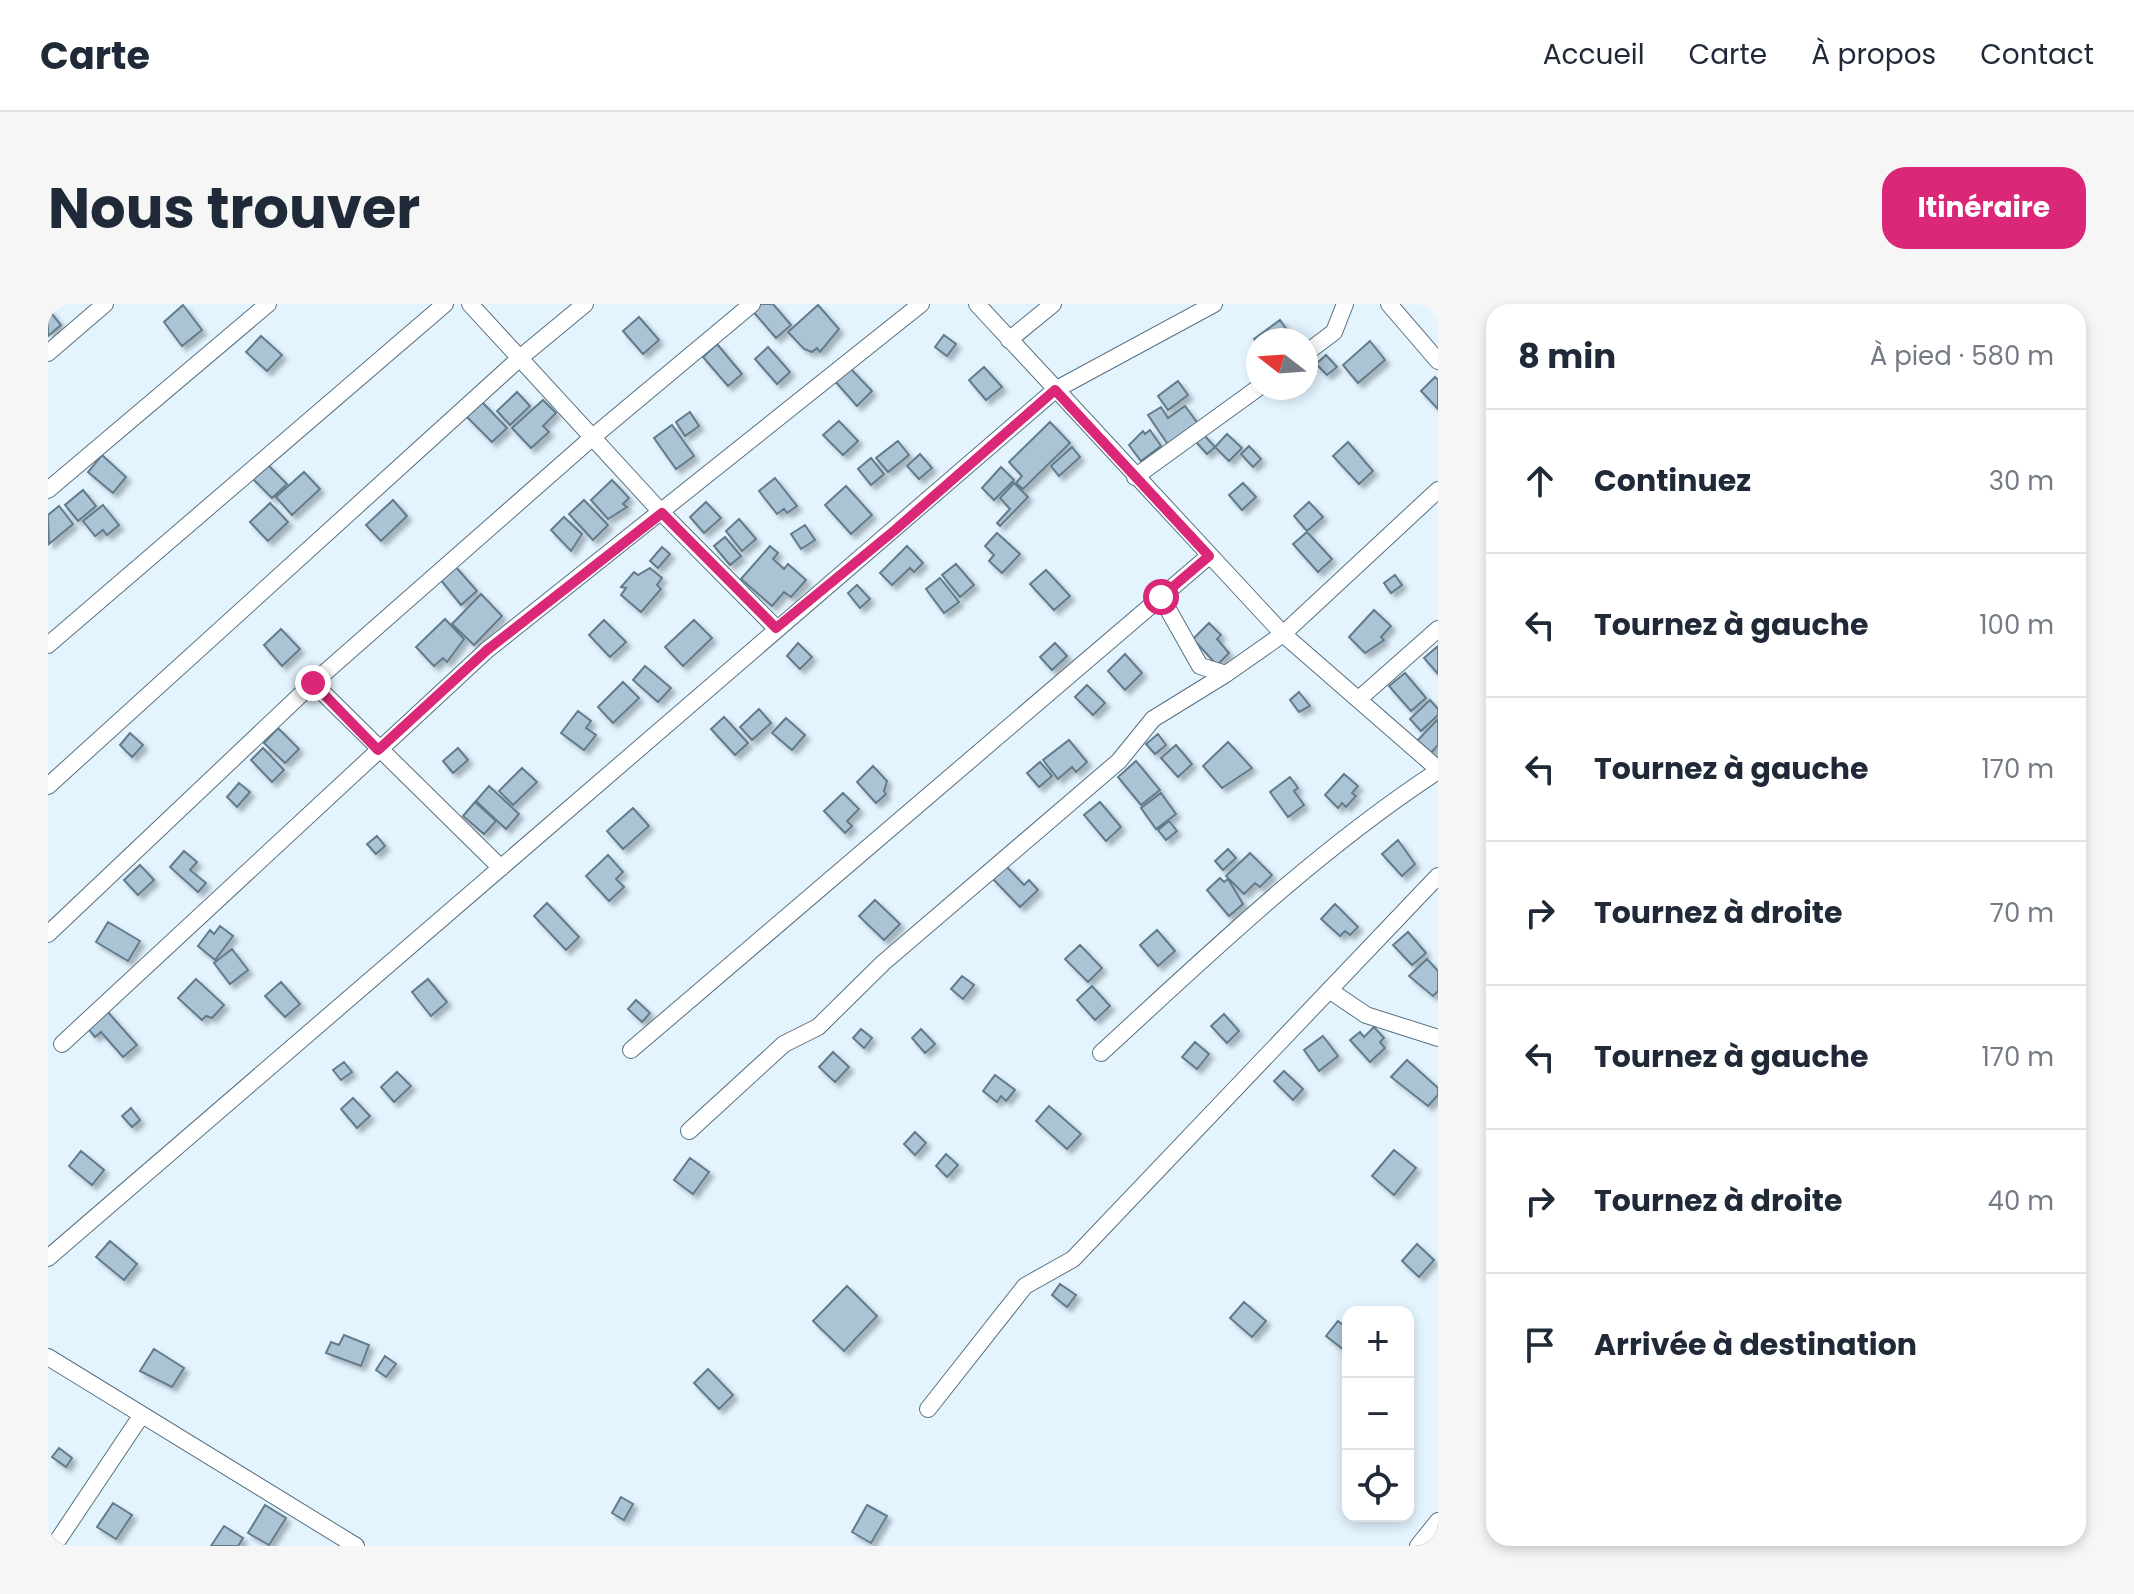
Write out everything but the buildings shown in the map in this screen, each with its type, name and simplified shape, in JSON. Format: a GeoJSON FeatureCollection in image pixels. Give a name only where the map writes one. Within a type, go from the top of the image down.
{"type":"FeatureCollection","features":[{"type":"Feature","properties":{"kind":"street"},"geometry":{"type":"LineString","coordinates":[[48,353],[105,304]]}},
{"type":"Feature","properties":{"kind":"street"},"geometry":{"type":"LineString","coordinates":[[48,490],[268,304]]}},
{"type":"Feature","properties":{"kind":"street"},"geometry":{"type":"LineString","coordinates":[[48,645],[445,304]]}},
{"type":"Feature","properties":{"kind":"street"},"geometry":{"type":"LineString","coordinates":[[470,304],[662,513],[776,628]]}},
{"type":"Feature","properties":{"kind":"street"},"geometry":{"type":"LineString","coordinates":[[48,786],[521,357],[585,304]]}},
{"type":"Feature","properties":{"kind":"street"},"geometry":{"type":"LineString","coordinates":[[49,931],[313,683],[594,436],[752,304]]}},
{"type":"Feature","properties":{"kind":"street"},"geometry":{"type":"LineString","coordinates":[[62,1044],[487,650],[921,304]]}},
{"type":"Feature","properties":{"kind":"street"},"geometry":{"type":"LineString","coordinates":[[977,304],[1283,634],[1360,698],[1438,770],[1377,811],[1336,848],[1265,903],[1101,1053]]}},
{"type":"Feature","properties":{"kind":"street"},"geometry":{"type":"LineString","coordinates":[[1009,340],[1053,304]]}},
{"type":"Feature","properties":{"kind":"street"},"geometry":{"type":"LineString","coordinates":[[48,1258],[124,1189],[1055,390],[1214,304]]}},
{"type":"Feature","properties":{"kind":"street"},"geometry":{"type":"LineString","coordinates":[[1318,344],[1334,332],[1345,304]]}},
{"type":"Feature","properties":{"kind":"street"},"geometry":{"type":"LineString","coordinates":[[1389,304],[1438,361]]}},
{"type":"Feature","properties":{"kind":"street"},"geometry":{"type":"LineString","coordinates":[[1135,477],[1246,397]]}},
{"type":"Feature","properties":{"kind":"street"},"geometry":{"type":"LineString","coordinates":[[689,1131],[784,1044],[818,1027],[883,963],[1119,761],[1153,719],[1283,634],[1438,490]]}},
{"type":"Feature","properties":{"kind":"street"},"geometry":{"type":"LineString","coordinates":[[631,1050],[1209,556]]}},
{"type":"Feature","properties":{"kind":"street"},"geometry":{"type":"LineString","coordinates":[[1161,597],[1200,666],[1226,674]]}},
{"type":"Feature","properties":{"kind":"street"},"geometry":{"type":"LineString","coordinates":[[1360,698],[1438,629]]}},
{"type":"Feature","properties":{"kind":"street"},"geometry":{"type":"LineString","coordinates":[[313,683],[501,868]]}},
{"type":"Feature","properties":{"kind":"street"},"geometry":{"type":"LineString","coordinates":[[928,1409],[1025,1286],[1073,1259],[1438,876]]}},
{"type":"Feature","properties":{"kind":"street"},"geometry":{"type":"LineString","coordinates":[[1329,990],[1366,1015],[1438,1038]]}},
{"type":"Feature","properties":{"kind":"street"},"geometry":{"type":"LineString","coordinates":[[49,1360],[356,1546]]}},
{"type":"Feature","properties":{"kind":"street"},"geometry":{"type":"LineString","coordinates":[[54,1546],[141,1416]]}},
{"type":"Feature","properties":{"kind":"street"},"geometry":{"type":"LineString","coordinates":[[1418,1546],[1438,1521]]}},
{"type":"Feature","properties":{"kind":"route"},"geometry":{"type":"LineString","coordinates":[[313,683],[378,750],[487,650],[662,513],[776,628],[895,530],[1055,390],[1209,556],[1161,597]]}}]}
